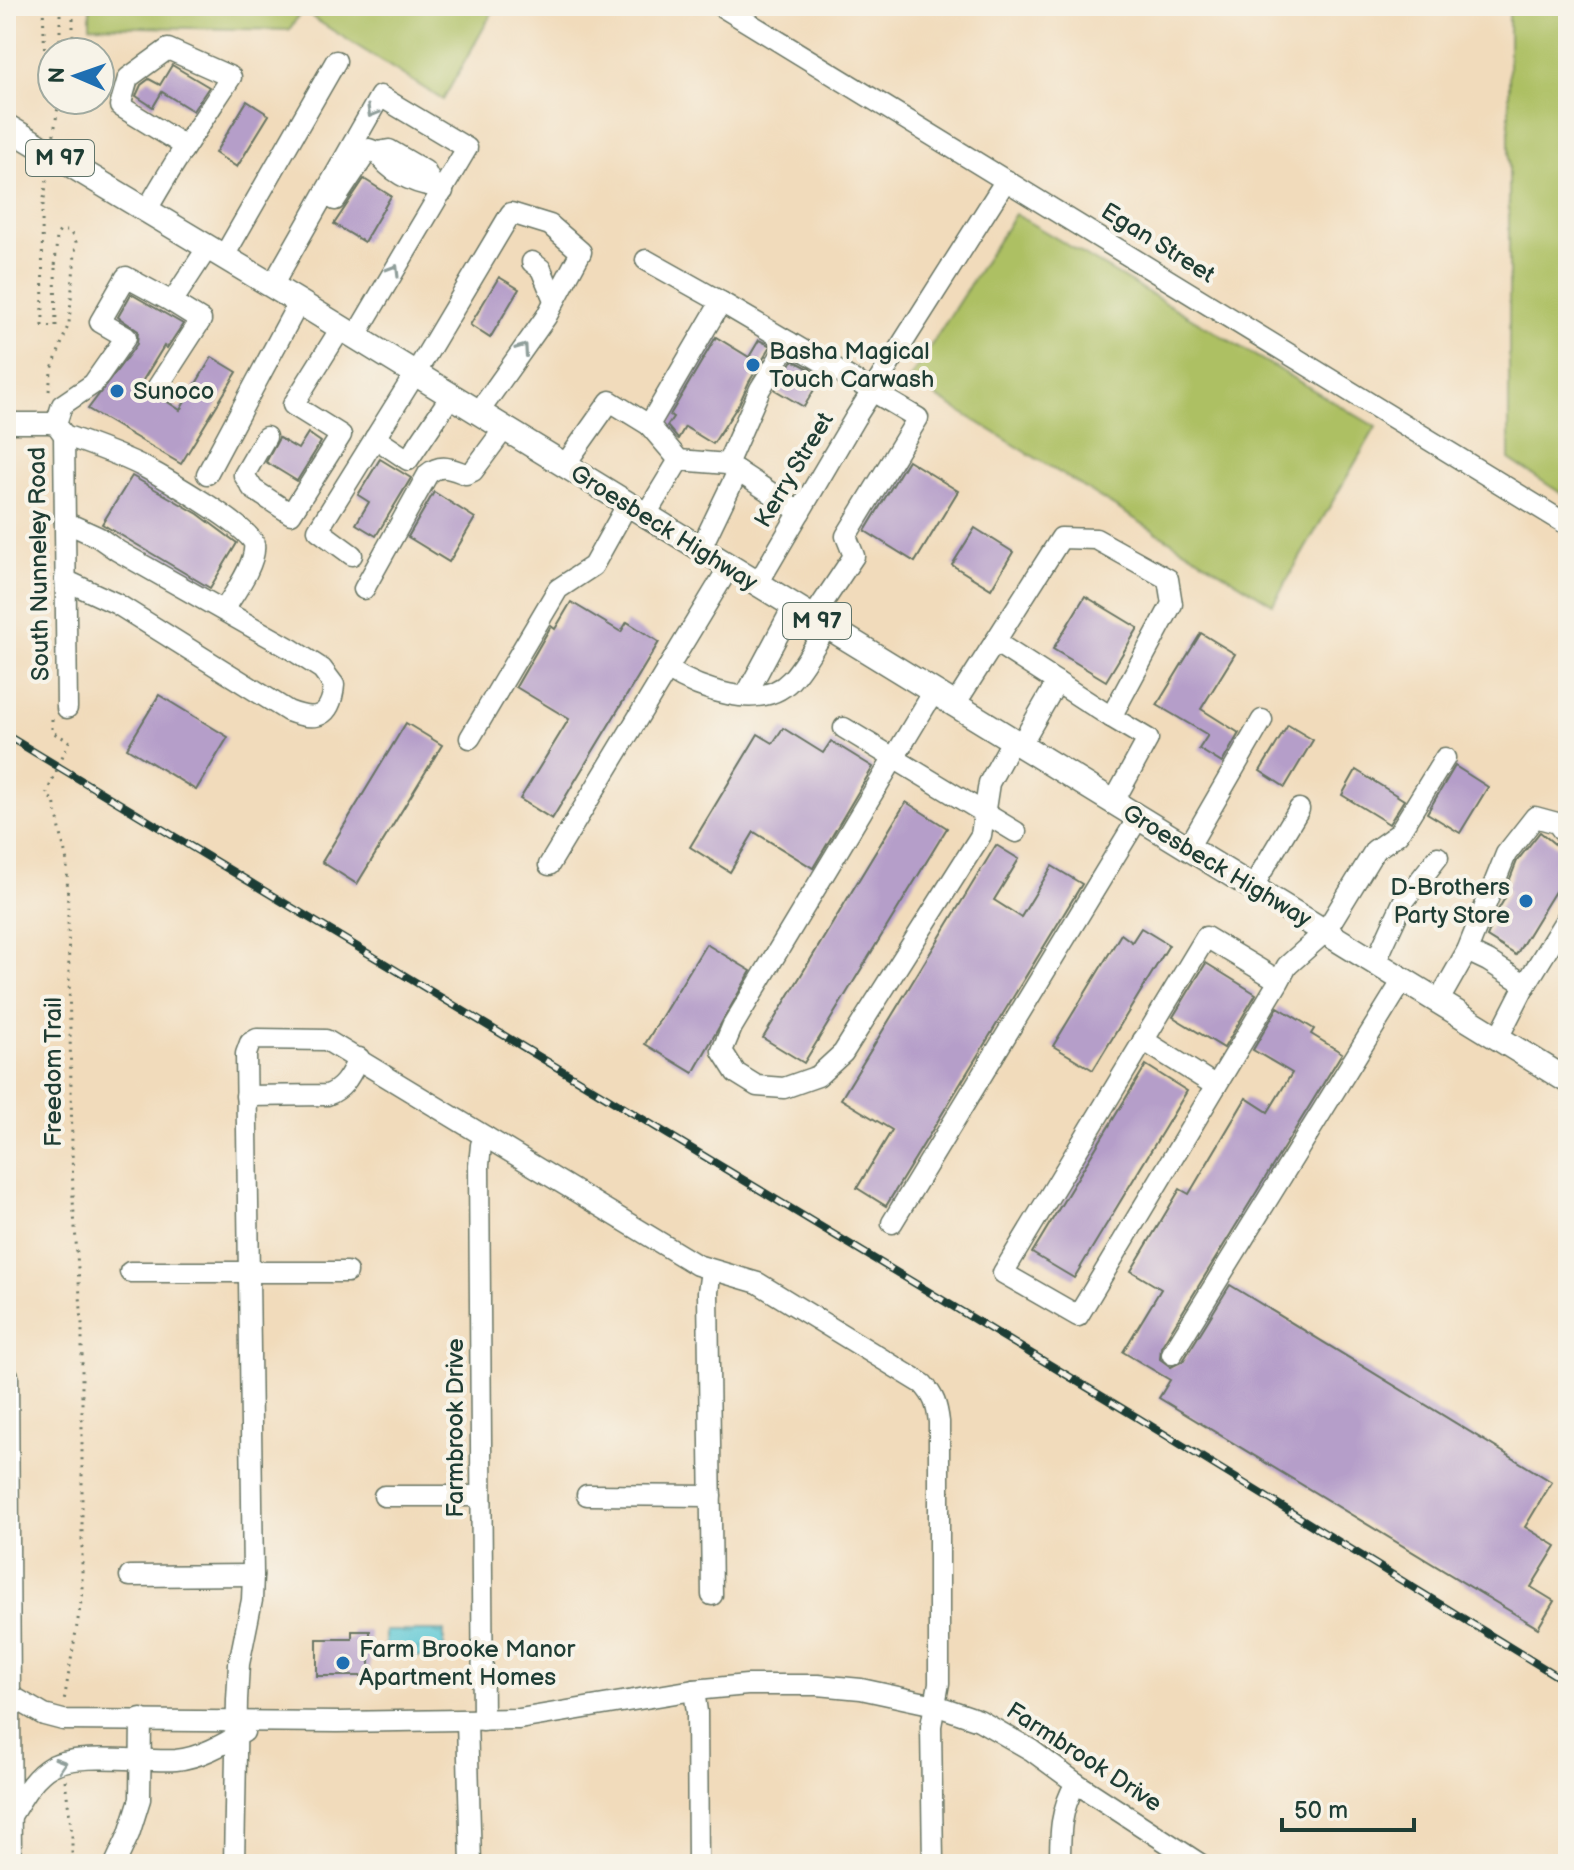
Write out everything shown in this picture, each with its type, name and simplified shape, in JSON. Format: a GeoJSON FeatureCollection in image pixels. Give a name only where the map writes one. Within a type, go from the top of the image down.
{"type":"FeatureCollection","features":[{"type":"Feature","properties":{"kind":"main road","name":"Groesbeck Highway"},"geometry":{"type":"LineString","coordinates":[[6,126],[216,251],[1568,1081]]}},
{"type":"Feature","properties":{"kind":"main road"},"geometry":{"type":"LineString","coordinates":[[6,1376],[9,1864]]}},
{"type":"Feature","properties":{"kind":"street","name":"Egan Street"},"geometry":{"type":"LineString","coordinates":[[721,6],[1568,525]]}},
{"type":"Feature","properties":{"kind":"street"},"geometry":{"type":"LineString","coordinates":[[147,210],[231,77],[168,49],[128,78],[120,106],[185,146]]}},
{"type":"Feature","properties":{"kind":"street"},"geometry":{"type":"LineString","coordinates":[[172,302],[216,251],[336,61]]}},
{"type":"Feature","properties":{"kind":"street"},"geometry":{"type":"LineString","coordinates":[[266,437],[244,475],[253,489],[291,514],[341,435],[293,405],[348,333],[438,188],[467,148],[380,96],[272,286]]}},
{"type":"Feature","properties":{"kind":"street"},"geometry":{"type":"LineString","coordinates":[[310,219],[322,219],[369,149],[377,152],[389,150],[425,171],[438,188]]}},
{"type":"Feature","properties":{"kind":"street","name":"Kerry Street"},"geometry":{"type":"LineString","coordinates":[[757,585],[873,390],[1006,180]]}},
{"type":"Feature","properties":{"kind":"street"},"geometry":{"type":"LineString","coordinates":[[352,555],[318,530],[511,213],[550,225],[581,252],[554,300],[478,413]]}},
{"type":"Feature","properties":{"kind":"street"},"geometry":{"type":"LineString","coordinates":[[646,260],[918,418],[846,536],[854,556],[811,618],[746,695]]}},
{"type":"Feature","properties":{"kind":"street"},"geometry":{"type":"LineString","coordinates":[[532,262],[541,269],[554,300]]}},
{"type":"Feature","properties":{"kind":"street"},"geometry":{"type":"LineString","coordinates":[[157,388],[201,320],[126,277],[100,322],[126,337],[93,384],[66,399],[62,405],[60,430],[144,467],[234,521],[251,535],[255,547],[251,562],[224,610]]}},
{"type":"Feature","properties":{"kind":"street"},"geometry":{"type":"LineString","coordinates":[[207,474],[299,302]]}},
{"type":"Feature","properties":{"kind":"street"},"geometry":{"type":"LineString","coordinates":[[649,425],[721,302]]}},
{"type":"Feature","properties":{"kind":"street"},"geometry":{"type":"LineString","coordinates":[[700,550],[760,389],[789,342]]}},
{"type":"Feature","properties":{"kind":"street"},"geometry":{"type":"LineString","coordinates":[[375,438],[408,460],[451,396]]}},
{"type":"Feature","properties":{"kind":"street"},"geometry":{"type":"LineString","coordinates":[[564,466],[610,401],[649,425],[679,460],[733,468],[800,512]]}},
{"type":"Feature","properties":{"kind":"street","name":"South Nunneley Road"},"geometry":{"type":"LineString","coordinates":[[6,423],[60,430],[65,580],[59,712]]}},
{"type":"Feature","properties":{"kind":"street"},"geometry":{"type":"LineString","coordinates":[[364,589],[428,474],[435,468],[446,466],[466,474],[473,471],[504,429]]}},
{"type":"Feature","properties":{"kind":"street"},"geometry":{"type":"LineString","coordinates":[[222,446],[251,464]]}},
{"type":"Feature","properties":{"kind":"street"},"geometry":{"type":"LineString","coordinates":[[470,738],[558,589],[593,566],[679,460]]}},
{"type":"Feature","properties":{"kind":"street"},"geometry":{"type":"LineString","coordinates":[[65,522],[98,537],[322,669],[334,685],[333,696],[325,712],[314,718],[288,711],[117,604],[65,580]]}},
{"type":"Feature","properties":{"kind":"street"},"geometry":{"type":"LineString","coordinates":[[954,706],[1061,538],[1096,539],[1168,579],[1172,604],[1111,717]]}},
{"type":"Feature","properties":{"kind":"street"},"geometry":{"type":"LineString","coordinates":[[549,865],[729,567]]}},
{"type":"Feature","properties":{"kind":"street"},"geometry":{"type":"LineString","coordinates":[[667,669],[686,682],[721,694],[769,694],[790,682],[811,618]]}},
{"type":"Feature","properties":{"kind":"street"},"geometry":{"type":"LineString","coordinates":[[995,642],[1148,739],[1113,803]]}},
{"type":"Feature","properties":{"kind":"street"},"geometry":{"type":"LineString","coordinates":[[933,693],[732,1027],[722,1051],[736,1073],[757,1086],[784,1088],[818,1076],[843,1053],[981,835],[989,783],[1057,682]]}},
{"type":"Feature","properties":{"kind":"street"},"geometry":{"type":"LineString","coordinates":[[1188,848],[1262,720]]}},
{"type":"Feature","properties":{"kind":"street"},"geometry":{"type":"LineString","coordinates":[[844,728],[1016,832]]}},
{"type":"Feature","properties":{"kind":"street"},"geometry":{"type":"LineString","coordinates":[[1279,981],[1206,937],[1003,1273],[1078,1316],[1279,981],[1287,966],[1325,932],[1375,850],[1398,834],[1445,758]]}},
{"type":"Feature","properties":{"kind":"street"},"geometry":{"type":"LineString","coordinates":[[1252,888],[1299,809]]}},
{"type":"Feature","properties":{"kind":"street"},"geometry":{"type":"LineString","coordinates":[[1438,1002],[1467,951],[1506,854],[1535,817],[1557,823],[1568,838]]}},
{"type":"Feature","properties":{"kind":"street"},"geometry":{"type":"LineString","coordinates":[[892,1223],[1138,818]]}},
{"type":"Feature","properties":{"kind":"street"},"geometry":{"type":"LineString","coordinates":[[1375,963],[1403,902],[1438,857]]}},
{"type":"Feature","properties":{"kind":"street"},"geometry":{"type":"LineString","coordinates":[[1498,1038],[1568,916]]}},
{"type":"Feature","properties":{"kind":"street"},"geometry":{"type":"LineString","coordinates":[[1467,951],[1526,985]]}},
{"type":"Feature","properties":{"kind":"street"},"geometry":{"type":"LineString","coordinates":[[1172,1354],[1403,980]]}},
{"type":"Feature","properties":{"kind":"street"},"geometry":{"type":"LineString","coordinates":[[234,1864],[239,1664],[252,1600],[253,1575],[246,1054],[250,1043],[257,1039],[326,1040],[697,1265],[758,1283],[923,1384],[932,1393],[939,1422],[939,1683],[931,1726],[933,1864]]}},
{"type":"Feature","properties":{"kind":"street"},"geometry":{"type":"LineString","coordinates":[[1143,1040],[1216,1086]]}},
{"type":"Feature","properties":{"kind":"street"},"geometry":{"type":"LineString","coordinates":[[246,1096],[327,1095],[336,1092],[343,1087],[359,1058]]}},
{"type":"Feature","properties":{"kind":"street","name":"Farmbrook Drive"},"geometry":{"type":"LineString","coordinates":[[471,1864],[481,1496],[479,1165],[481,1145],[486,1137]]}},
{"type":"Feature","properties":{"kind":"street"},"geometry":{"type":"LineString","coordinates":[[711,1270],[708,1292],[712,1595]]}},
{"type":"Feature","properties":{"kind":"street"},"geometry":{"type":"LineString","coordinates":[[130,1272],[347,1272]]}},
{"type":"Feature","properties":{"kind":"street"},"geometry":{"type":"LineString","coordinates":[[587,1495],[711,1496]]}},
{"type":"Feature","properties":{"kind":"street"},"geometry":{"type":"LineString","coordinates":[[384,1496],[481,1496]]}},
{"type":"Feature","properties":{"kind":"street"},"geometry":{"type":"LineString","coordinates":[[130,1576],[253,1575]]}},
{"type":"Feature","properties":{"kind":"street","name":"Farmbrook Drive"},"geometry":{"type":"LineString","coordinates":[[9,1819],[35,1780],[54,1765],[74,1760],[177,1760],[194,1756],[236,1729],[264,1721],[519,1719],[694,1690],[747,1685],[818,1685],[861,1689],[935,1705],[979,1720],[1008,1736],[1200,1864]]}},
{"type":"Feature","properties":{"kind":"street"},"geometry":{"type":"LineString","coordinates":[[694,1690],[697,1712],[698,1864]]}},
{"type":"Feature","properties":{"kind":"street","name":"Farmbrook Drive"},"geometry":{"type":"LineString","coordinates":[[8,1694],[55,1719],[141,1719],[236,1729]]}},
{"type":"Feature","properties":{"kind":"street"},"geometry":{"type":"LineString","coordinates":[[115,1864],[138,1807],[141,1719]]}},
{"type":"Feature","properties":{"kind":"street"},"geometry":{"type":"LineString","coordinates":[[1060,1864],[1060,1823],[1066,1800],[1076,1783]]}},
{"type":"Feature","properties":{"kind":"path"},"geometry":{"type":"LineString","coordinates":[[43,6],[44,36]]}},
{"type":"Feature","properties":{"kind":"path"},"geometry":{"type":"LineString","coordinates":[[60,6],[60,36]]}},
{"type":"Feature","properties":{"kind":"path"},"geometry":{"type":"LineString","coordinates":[[73,6],[73,36]]}},
{"type":"Feature","properties":{"kind":"path"},"geometry":{"type":"LineString","coordinates":[[49,387],[51,372],[69,323],[76,242],[70,231],[60,231],[57,235],[56,327],[43,326],[42,212],[57,116]]}},
{"type":"Feature","properties":{"kind":"path","name":"Freedom Trail"},"geometry":{"type":"LineString","coordinates":[[59,712],[52,732],[69,741],[46,795],[54,801],[67,862],[73,1208],[82,1323],[82,1596],[64,1700]]}},
{"type":"Feature","properties":{"kind":"path"},"geometry":{"type":"LineString","coordinates":[[65,1787],[72,1834],[72,1864]]}},
{"type":"Feature","properties":{"kind":"green space"},"geometry":{"type":"Polygon","coordinates":[[[90,6],[496,6],[443,100],[302,11],[289,30],[90,26],[90,6]]]}},
{"type":"Feature","properties":{"kind":"green space"},"geometry":{"type":"Polygon","coordinates":[[[1509,6],[1568,6],[1568,498],[1509,459],[1509,6]]]}},
{"type":"Feature","properties":{"kind":"green space"},"geometry":{"type":"Polygon","coordinates":[[[1015,214],[1376,427],[1273,604],[909,380],[1015,214]]]}},
{"type":"Feature","properties":{"kind":"water"},"geometry":{"type":"Polygon","coordinates":[[[385,1631],[444,1631],[444,1657],[385,1657],[385,1631]]]}},
{"type":"Feature","properties":{"kind":"building"},"geometry":{"type":"Polygon","coordinates":[[[172,65],[209,87],[193,111],[162,92],[153,107],[136,96],[141,85],[149,79],[160,85],[172,65]]]}},
{"type":"Feature","properties":{"kind":"building"},"geometry":{"type":"Polygon","coordinates":[[[247,101],[269,115],[237,167],[215,153],[247,101]]]}},
{"type":"Feature","properties":{"kind":"building"},"geometry":{"type":"Polygon","coordinates":[[[364,179],[391,196],[364,242],[334,224],[364,179]]]}},
{"type":"Feature","properties":{"kind":"building"},"geometry":{"type":"Polygon","coordinates":[[[499,277],[519,289],[490,338],[470,325],[499,277]]]}},
{"type":"Feature","properties":{"kind":"building"},"geometry":{"type":"Polygon","coordinates":[[[131,294],[183,324],[167,348],[164,346],[140,385],[149,398],[163,399],[180,410],[212,357],[237,372],[181,464],[88,409],[137,344],[138,331],[118,317],[131,294]]]}},
{"type":"Feature","properties":{"kind":"building"},"geometry":{"type":"Polygon","coordinates":[[[716,337],[749,357],[759,340],[771,346],[713,444],[685,427],[678,439],[667,426],[673,417],[670,415],[716,337]]]}},
{"type":"Feature","properties":{"kind":"building"},"geometry":{"type":"Polygon","coordinates":[[[793,360],[822,376],[804,407],[775,390],[793,360]]]}},
{"type":"Feature","properties":{"kind":"building"},"geometry":{"type":"Polygon","coordinates":[[[308,433],[321,442],[297,481],[266,462],[279,438],[298,449],[308,433]]]}},
{"type":"Feature","properties":{"kind":"building"},"geometry":{"type":"Polygon","coordinates":[[[380,459],[411,478],[376,536],[356,524],[369,502],[358,495],[380,459]]]}},
{"type":"Feature","properties":{"kind":"building"},"geometry":{"type":"Polygon","coordinates":[[[908,460],[958,491],[915,562],[865,531],[908,460]]]}},
{"type":"Feature","properties":{"kind":"building"},"geometry":{"type":"Polygon","coordinates":[[[132,476],[198,514],[237,543],[210,588],[102,524],[132,476]]]}},
{"type":"Feature","properties":{"kind":"building"},"geometry":{"type":"Polygon","coordinates":[[[434,492],[475,518],[449,562],[408,537],[434,492]]]}},
{"type":"Feature","properties":{"kind":"building"},"geometry":{"type":"Polygon","coordinates":[[[975,528],[1013,552],[991,589],[952,565],[975,528]]]}},
{"type":"Feature","properties":{"kind":"building"},"geometry":{"type":"Polygon","coordinates":[[[1085,596],[1138,628],[1106,681],[1053,649],[1085,596]]]}},
{"type":"Feature","properties":{"kind":"building"},"geometry":{"type":"Polygon","coordinates":[[[571,602],[621,632],[627,622],[659,642],[552,819],[520,799],[569,719],[516,687],[551,626],[555,629],[571,602]]]}},
{"type":"Feature","properties":{"kind":"building"},"geometry":{"type":"Polygon","coordinates":[[[1201,633],[1235,654],[1201,709],[1239,733],[1222,763],[1199,749],[1208,735],[1157,705],[1201,633]]]}},
{"type":"Feature","properties":{"kind":"building"},"geometry":{"type":"Polygon","coordinates":[[[159,695],[228,737],[196,790],[127,748],[159,695]]]}},
{"type":"Feature","properties":{"kind":"building"},"geometry":{"type":"Polygon","coordinates":[[[406,723],[442,745],[357,884],[322,862],[406,723]]]}},
{"type":"Feature","properties":{"kind":"building"},"geometry":{"type":"Polygon","coordinates":[[[1288,725],[1313,740],[1285,787],[1260,771],[1288,725]]]}},
{"type":"Feature","properties":{"kind":"building"},"geometry":{"type":"Polygon","coordinates":[[[783,728],[823,753],[831,741],[873,767],[813,868],[754,832],[730,872],[690,847],[758,734],[773,743],[783,728]]]}},
{"type":"Feature","properties":{"kind":"building"},"geometry":{"type":"Polygon","coordinates":[[[1455,766],[1488,787],[1460,833],[1427,813],[1455,766]]]}},
{"type":"Feature","properties":{"kind":"building"},"geometry":{"type":"Polygon","coordinates":[[[1356,770],[1404,800],[1389,824],[1342,795],[1356,770]]]}},
{"type":"Feature","properties":{"kind":"building"},"geometry":{"type":"Polygon","coordinates":[[[906,802],[947,828],[804,1063],[763,1038],[906,802]]]}},
{"type":"Feature","properties":{"kind":"building"},"geometry":{"type":"Polygon","coordinates":[[[1540,832],[1562,850],[1568,851],[1568,870],[1516,955],[1487,937],[1509,891],[1506,889],[1517,861],[1540,832]]]}},
{"type":"Feature","properties":{"kind":"building"},"geometry":{"type":"Polygon","coordinates":[[[996,845],[1019,859],[994,900],[1021,917],[1052,866],[1082,884],[886,1206],[857,1188],[892,1130],[841,1099],[996,845]]]}},
{"type":"Feature","properties":{"kind":"building"},"geometry":{"type":"Polygon","coordinates":[[[1141,928],[1169,945],[1093,1070],[1053,1046],[1121,934],[1132,942],[1141,928]]]}},
{"type":"Feature","properties":{"kind":"building"},"geometry":{"type":"Polygon","coordinates":[[[706,944],[751,971],[693,1073],[645,1044],[706,944]]]}},
{"type":"Feature","properties":{"kind":"building"},"geometry":{"type":"Polygon","coordinates":[[[1206,963],[1256,994],[1224,1048],[1173,1017],[1206,963]]]}},
{"type":"Feature","properties":{"kind":"building"},"geometry":{"type":"Polygon","coordinates":[[[1278,1007],[1314,1029],[1311,1034],[1342,1053],[1161,1347],[1160,1359],[1171,1367],[1183,1361],[1230,1285],[1552,1482],[1525,1527],[1556,1546],[1531,1587],[1554,1601],[1538,1628],[1159,1398],[1170,1380],[1123,1352],[1161,1289],[1131,1271],[1180,1189],[1189,1194],[1246,1098],[1268,1112],[1292,1073],[1253,1050],[1278,1007]]]}},
{"type":"Feature","properties":{"kind":"building"},"geometry":{"type":"Polygon","coordinates":[[[1146,1065],[1187,1091],[1074,1278],[1032,1253],[1146,1065]]]}},
{"type":"Feature","properties":{"kind":"building","name":"Farm Brooke Manor Apartment Homes"},"geometry":{"type":"Polygon","coordinates":[[[352,1631],[370,1631],[370,1676],[317,1676],[317,1639],[352,1639],[352,1631]]]}},
{"type":"Feature","properties":{"kind":"railway"},"geometry":{"type":"LineString","coordinates":[[6,735],[1138,1418],[1568,1683]]}},
{"type":"Feature","properties":{"kind":"place","name":"Basha Magical Touch Carwash"},"geometry":{"type":"Point","coordinates":[753,365]}},
{"type":"Feature","properties":{"kind":"place","name":"Sunoco"},"geometry":{"type":"Point","coordinates":[117,391]}},
{"type":"Feature","properties":{"kind":"place","name":"D-Brothers Party Store"},"geometry":{"type":"Point","coordinates":[1526,901]}},
{"type":"Feature","properties":{"kind":"place","name":"Farm Brooke Manor Apartment Homes"},"geometry":{"type":"Point","coordinates":[343,1663]}}]}
